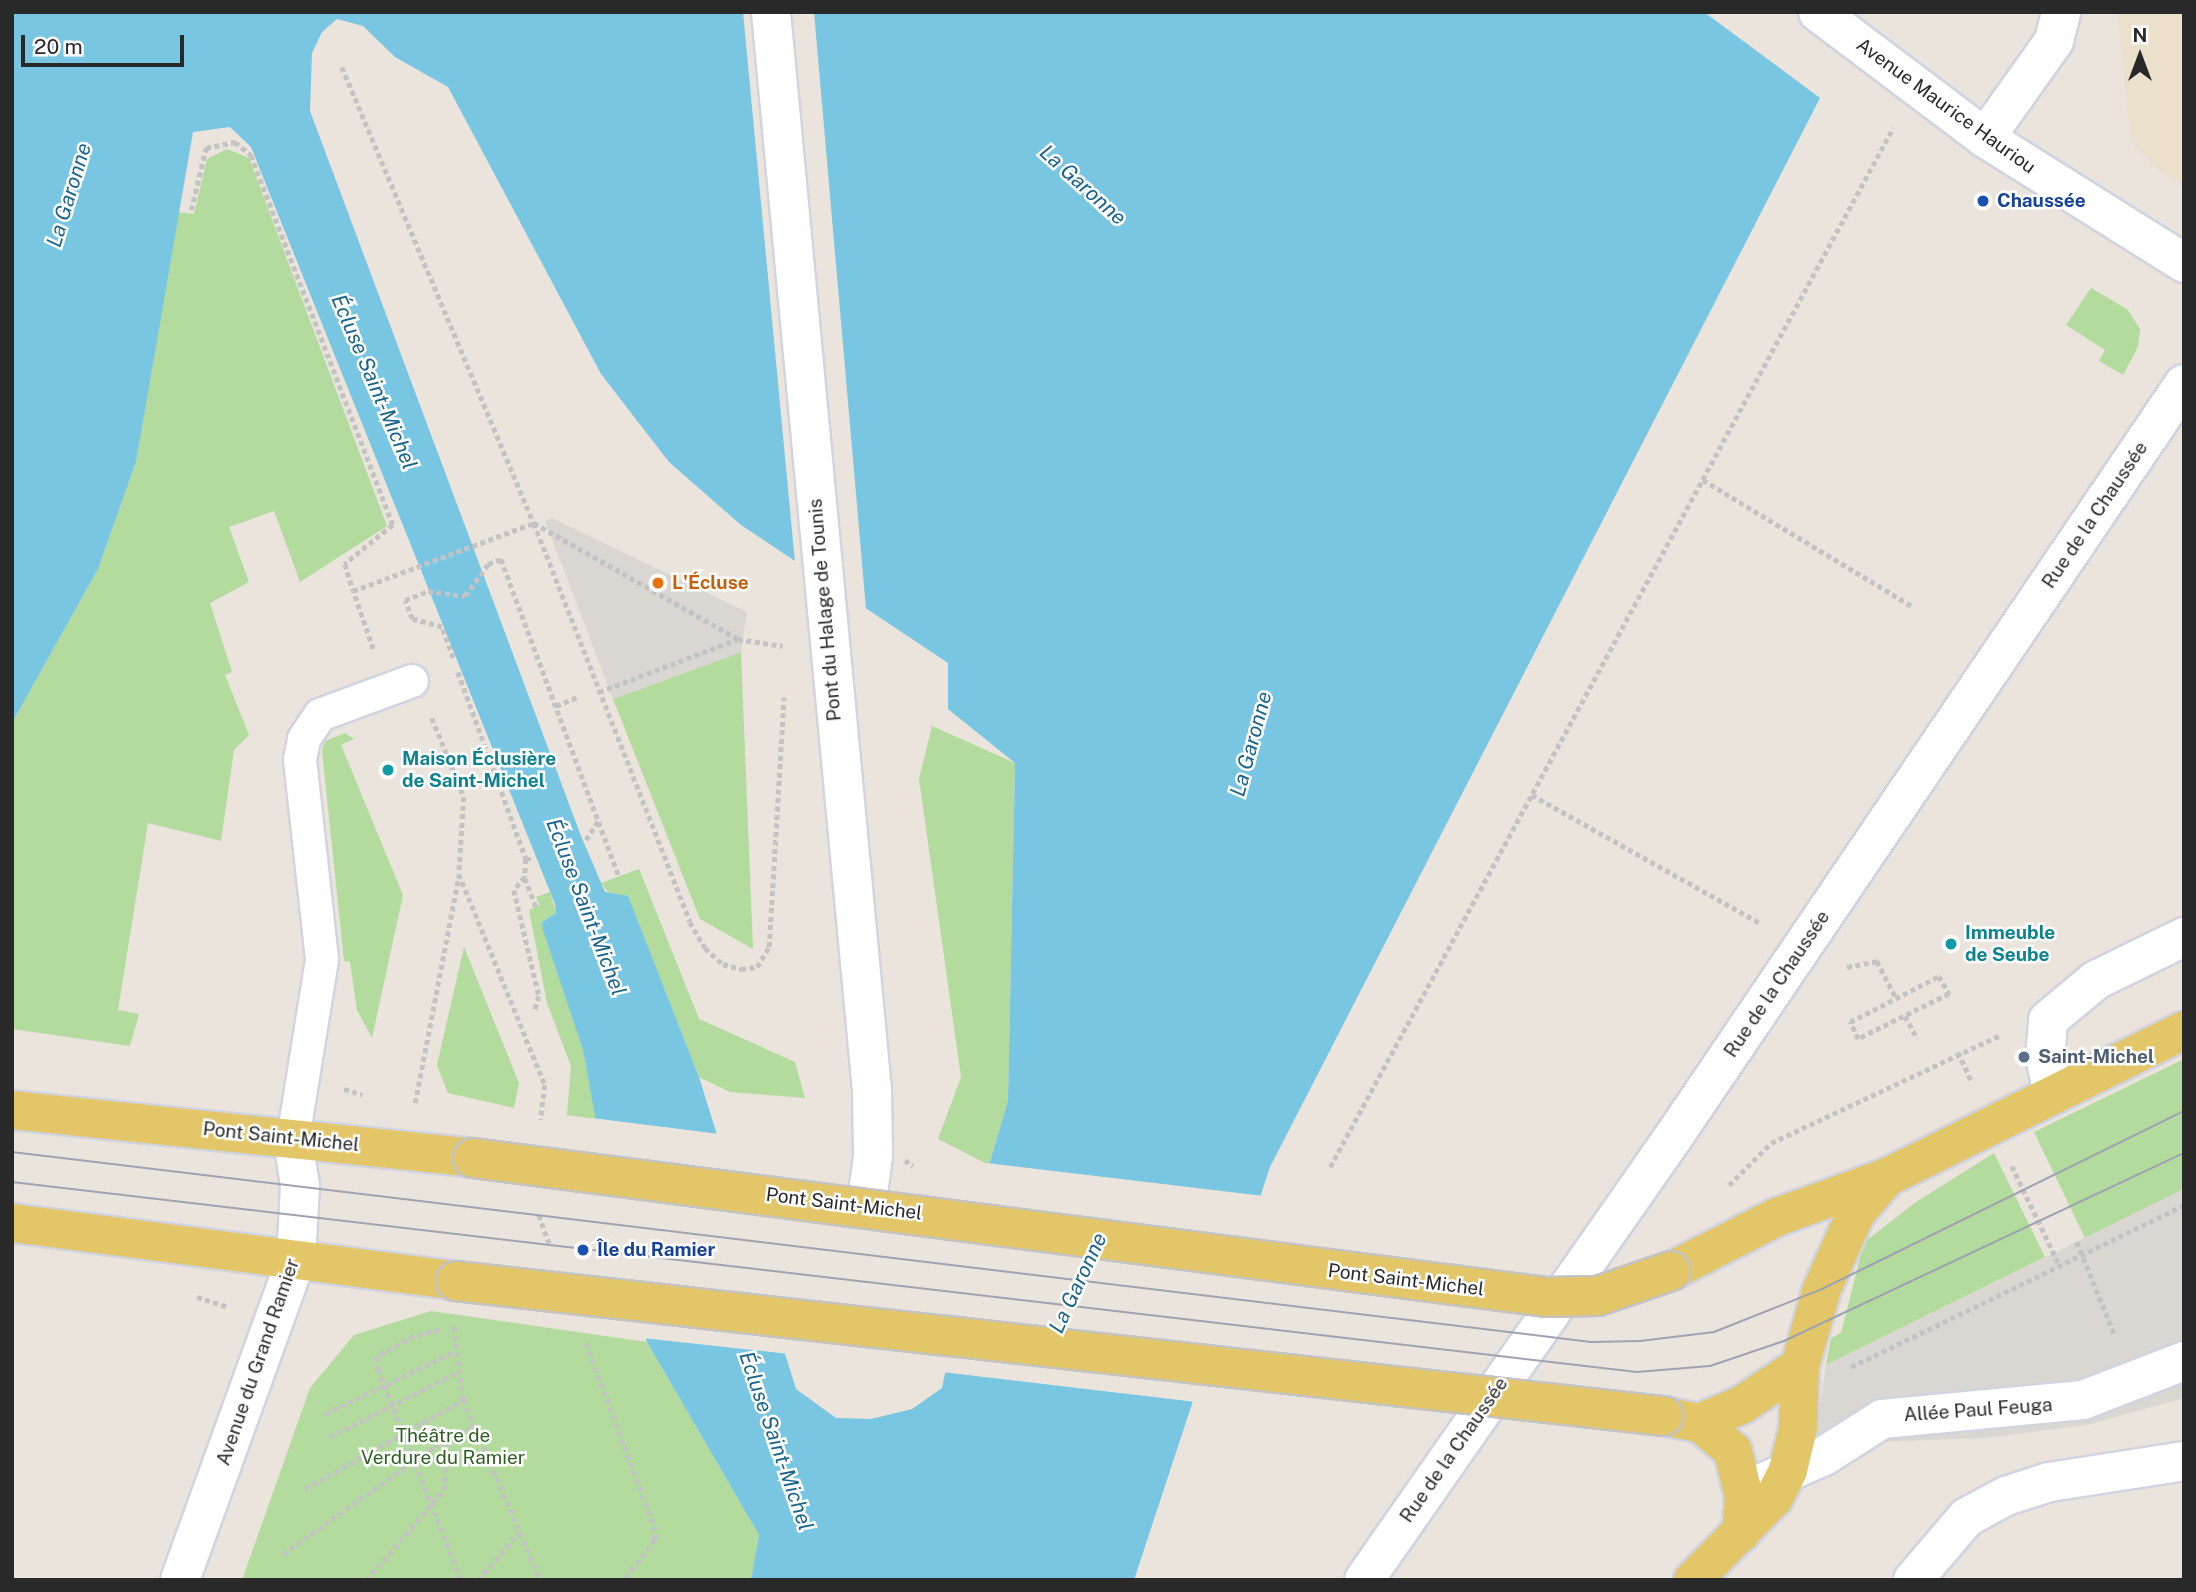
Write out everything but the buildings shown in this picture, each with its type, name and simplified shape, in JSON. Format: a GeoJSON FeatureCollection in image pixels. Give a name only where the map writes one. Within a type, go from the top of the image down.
{"type":"FeatureCollection","features":[{"type":"Feature","properties":{"kind":"main road"},"geometry":{"type":"LineString","coordinates":[[1693,1580],[1742,1515],[1774,1498],[1788,1470],[1798,1428],[1800,1366],[1840,1243],[1887,1177],[2184,1030]]}},
{"type":"Feature","properties":{"kind":"main road","name":"Pont Saint-Michel"},"geometry":{"type":"LineString","coordinates":[[12,1110],[293,1139],[866,1207],[1546,1297],[1598,1296],[1671,1271],[1777,1217],[1887,1177]]}},
{"type":"Feature","properties":{"kind":"main road"},"geometry":{"type":"LineString","coordinates":[[12,1223],[777,1320],[1663,1416],[1700,1423],[1733,1451],[1742,1515]]}},
{"type":"Feature","properties":{"kind":"main road"},"geometry":{"type":"LineString","coordinates":[[1700,1423],[1743,1404],[1800,1366]]}},
{"type":"Feature","properties":{"kind":"street","name":"Pont du Halage de Tounis"},"geometry":{"type":"LineString","coordinates":[[771,12],[832,696],[870,1076],[873,1157],[866,1207]]}},
{"type":"Feature","properties":{"kind":"street","name":"Avenue Maurice Hauriou"},"geometry":{"type":"LineString","coordinates":[[1818,12],[1985,138],[2184,263]]}},
{"type":"Feature","properties":{"kind":"street"},"geometry":{"type":"LineString","coordinates":[[1985,138],[2054,41],[2061,12]]}},
{"type":"Feature","properties":{"kind":"street","name":"Rue de la Chaussée"},"geometry":{"type":"LineString","coordinates":[[1364,1580],[1672,1139],[2184,384]]}},
{"type":"Feature","properties":{"kind":"street"},"geometry":{"type":"LineString","coordinates":[[2053,1094],[2045,1057],[2048,1020],[2096,980],[2184,937]]}},
{"type":"Feature","properties":{"kind":"street","name":"Avenue du Grand Ramier"},"geometry":{"type":"LineString","coordinates":[[180,1580],[296,1260],[300,1186],[293,1139]]}},
{"type":"Feature","properties":{"kind":"street","name":"Allée Paul Feuga"},"geometry":{"type":"LineString","coordinates":[[1788,1470],[1824,1456],[1882,1419],[1916,1412],[2027,1409],[2083,1401],[2184,1361]]}},
{"type":"Feature","properties":{"kind":"street"},"geometry":{"type":"LineString","coordinates":[[1913,1580],[1967,1517],[2006,1496],[2049,1482],[2184,1461]]}},
{"type":"Feature","properties":{"kind":"lane"},"geometry":{"type":"LineString","coordinates":[[293,1139],[322,959],[300,760],[304,739],[320,715],[412,681]]}},
{"type":"Feature","properties":{"kind":"path"},"geometry":{"type":"LineString","coordinates":[[342,67],[534,523],[690,922],[705,948],[723,964],[741,969],[757,967],[769,947],[785,688]]}},
{"type":"Feature","properties":{"kind":"path"},"geometry":{"type":"LineString","coordinates":[[1330,1167],[1894,126]]}},
{"type":"Feature","properties":{"kind":"path"},"geometry":{"type":"LineString","coordinates":[[191,209],[200,157],[206,148],[235,142],[251,155],[393,525],[345,564],[372,648],[412,681],[440,733],[464,797],[454,925],[414,1111]]}},
{"type":"Feature","properties":{"kind":"path"},"geometry":{"type":"LineString","coordinates":[[1703,480],[1912,606]]}},
{"type":"Feature","properties":{"kind":"path"},"geometry":{"type":"LineString","coordinates":[[354,591],[534,523],[738,639],[775,645]]}},
{"type":"Feature","properties":{"kind":"path"},"geometry":{"type":"LineString","coordinates":[[536,907],[525,877],[526,859],[442,627],[412,619],[405,600],[428,591],[465,596],[488,564],[501,559],[619,877]]}},
{"type":"Feature","properties":{"kind":"path"},"geometry":{"type":"LineString","coordinates":[[599,692],[738,639]]}},
{"type":"Feature","properties":{"kind":"path"},"geometry":{"type":"LineString","coordinates":[[556,706],[579,696]]}},
{"type":"Feature","properties":{"kind":"path"},"geometry":{"type":"LineString","coordinates":[[1532,795],[1759,922]]}},
{"type":"Feature","properties":{"kind":"path"},"geometry":{"type":"LineString","coordinates":[[586,840],[598,821]]}},
{"type":"Feature","properties":{"kind":"path"},"geometry":{"type":"LineString","coordinates":[[526,859],[534,859]]}},
{"type":"Feature","properties":{"kind":"path"},"geometry":{"type":"LineString","coordinates":[[459,874],[544,1085],[540,1127]]}},
{"type":"Feature","properties":{"kind":"path"},"geometry":{"type":"LineString","coordinates":[[525,877],[514,890],[539,996],[535,1009]]}},
{"type":"Feature","properties":{"kind":"path"},"geometry":{"type":"LineString","coordinates":[[1838,968],[1877,961],[1896,998]]}},
{"type":"Feature","properties":{"kind":"path"},"geometry":{"type":"LineString","coordinates":[[1939,976],[1949,995],[1905,1016],[1858,1039],[1850,1022],[1939,976]]}},
{"type":"Feature","properties":{"kind":"path"},"geometry":{"type":"LineString","coordinates":[[1905,1016],[1918,1039]]}},
{"type":"Feature","properties":{"kind":"path"},"geometry":{"type":"LineString","coordinates":[[1722,1193],[1771,1143],[1978,1042]]}},
{"type":"Feature","properties":{"kind":"path"},"geometry":{"type":"LineString","coordinates":[[1992,1123],[2060,1266]]}},
{"type":"Feature","properties":{"kind":"path"},"geometry":{"type":"LineString","coordinates":[[1847,1380],[1848,1369],[1867,1354],[2060,1266],[2184,1205]]}},
{"type":"Feature","properties":{"kind":"path"},"geometry":{"type":"LineString","coordinates":[[537,1208],[555,1258]]}},
{"type":"Feature","properties":{"kind":"path"},"geometry":{"type":"LineString","coordinates":[[2077,1242],[2135,1382]]}},
{"type":"Feature","properties":{"kind":"path"},"geometry":{"type":"LineString","coordinates":[[461,1580],[402,1433],[377,1357],[414,1336],[454,1327],[456,1373],[463,1399],[540,1580]]}},
{"type":"Feature","properties":{"kind":"path"},"geometry":{"type":"LineString","coordinates":[[582,1333],[654,1526],[655,1540],[625,1580]]}},
{"type":"Feature","properties":{"kind":"path"},"geometry":{"type":"LineString","coordinates":[[325,1414],[384,1383],[454,1352]]}},
{"type":"Feature","properties":{"kind":"path"},"geometry":{"type":"LineString","coordinates":[[329,1437],[456,1373]]}},
{"type":"Feature","properties":{"kind":"path"},"geometry":{"type":"LineString","coordinates":[[305,1489],[463,1399]]}},
{"type":"Feature","properties":{"kind":"path"},"geometry":{"type":"LineString","coordinates":[[283,1554],[447,1440],[473,1427]]}},
{"type":"Feature","properties":{"kind":"path"},"geometry":{"type":"LineString","coordinates":[[366,1580],[433,1508],[444,1490],[447,1440]]}},
{"type":"Feature","properties":{"kind":"path"},"geometry":{"type":"LineString","coordinates":[[478,1580],[518,1533]]}},
{"type":"Feature","properties":{"kind":"shaded area"},"geometry":{"type":"Polygon","coordinates":[[[2117,12],[2184,12],[2184,187],[2150,164],[2131,140],[2117,12]]]}},
{"type":"Feature","properties":{"kind":"shaded area"},"geometry":{"type":"Polygon","coordinates":[[[552,518],[747,612],[741,652],[613,699],[545,521],[552,518]]]}},
{"type":"Feature","properties":{"kind":"shaded area"},"geometry":{"type":"Polygon","coordinates":[[[2184,1189],[2184,1398],[2087,1425],[1986,1438],[1814,1444],[1826,1365],[2184,1189]]]}},
{"type":"Feature","properties":{"kind":"green space"},"geometry":{"type":"Polygon","coordinates":[[[227,149],[249,158],[387,526],[300,582],[274,511],[229,527],[249,582],[210,603],[232,672],[225,675],[249,735],[234,750],[221,841],[148,823],[118,1010],[139,1014],[130,1046],[12,1029],[12,723],[98,569],[136,462],[177,212],[194,214],[207,159],[227,149]]]}},
{"type":"Feature","properties":{"kind":"green space"},"geometry":{"type":"Polygon","coordinates":[[[2091,288],[2127,309],[2140,329],[2138,347],[2123,375],[2099,361],[2105,350],[2066,325],[2091,288]]]}},
{"type":"Feature","properties":{"kind":"green space"},"geometry":{"type":"Polygon","coordinates":[[[741,652],[753,949],[700,919],[613,699],[741,652]]]}},
{"type":"Feature","properties":{"kind":"green space"},"geometry":{"type":"Polygon","coordinates":[[[932,726],[1015,763],[1008,1101],[989,1165],[938,1139],[961,1077],[919,779],[932,726]]]}},
{"type":"Feature","properties":{"kind":"green space"},"geometry":{"type":"Polygon","coordinates":[[[345,733],[354,739],[341,745],[403,895],[372,1038],[357,1010],[350,962],[344,961],[322,751],[325,741],[345,733]]]}},
{"type":"Feature","properties":{"kind":"green space"},"geometry":{"type":"Polygon","coordinates":[[[639,869],[699,1019],[795,1062],[805,1098],[730,1092],[699,1077],[628,897],[610,895],[601,883],[639,869]]]}},
{"type":"Feature","properties":{"kind":"green space"},"geometry":{"type":"Polygon","coordinates":[[[550,892],[556,913],[542,922],[583,1050],[596,1119],[567,1115],[571,1066],[547,1003],[529,910],[540,905],[536,897],[550,892]]]}},
{"type":"Feature","properties":{"kind":"green space"},"geometry":{"type":"Polygon","coordinates":[[[464,947],[519,1083],[514,1108],[448,1093],[437,1065],[464,947]]]}},
{"type":"Feature","properties":{"kind":"green space"},"geometry":{"type":"Polygon","coordinates":[[[2184,1059],[2184,1189],[2085,1238],[2034,1132],[2184,1059]]]}},
{"type":"Feature","properties":{"kind":"green space"},"geometry":{"type":"Polygon","coordinates":[[[1994,1153],[2045,1257],[1826,1365],[1831,1338],[1841,1333],[1861,1254],[1854,1256],[1862,1244],[1916,1202],[1994,1153]]]}},
{"type":"Feature","properties":{"kind":"green space","name":"Théâtre de Verdure du Ramier"},"geometry":{"type":"Polygon","coordinates":[[[431,1311],[647,1342],[759,1535],[751,1580],[242,1580],[310,1388],[354,1335],[431,1311]]]}},
{"type":"Feature","properties":{"kind":"water"},"geometry":{"type":"Polygon","coordinates":[[[12,12],[1704,12],[1820,98],[1270,1167],[1134,1580],[751,1580],[759,1535],[647,1342],[615,1225],[583,1050],[543,930],[542,922],[556,913],[555,904],[251,147],[230,127],[193,132],[136,462],[98,569],[12,723],[12,12]],[[337,19],[322,32],[312,53],[310,111],[581,836],[605,892],[628,896],[699,1077],[796,1389],[836,1418],[871,1419],[912,1409],[942,1388],[989,1165],[1008,1101],[1015,763],[948,709],[948,663],[741,525],[669,462],[601,374],[448,87],[395,57],[363,26],[337,19]]]}},
{"type":"Feature","properties":{"kind":"pier"},"geometry":{"type":"Polygon","coordinates":[[[743,12],[814,12],[866,609],[795,563],[743,12]]]}},
{"type":"Feature","properties":{"kind":"pier"},"geometry":{"type":"Polygon","coordinates":[[[592,1118],[720,1134],[789,1354],[642,1338],[611,1226],[592,1118]]]}},
{"type":"Feature","properties":{"kind":"pier"},"geometry":{"type":"Polygon","coordinates":[[[986,1163],[1264,1196],[1196,1402],[942,1372],[986,1163]]]}},
{"type":"Feature","properties":{"kind":"tram line"},"geometry":{"type":"LineString","coordinates":[[12,1152],[1591,1342],[1640,1341],[1714,1332],[1822,1289],[2184,1111]]}},
{"type":"Feature","properties":{"kind":"tram line"},"geometry":{"type":"LineString","coordinates":[[12,1182],[1637,1372],[1710,1366],[1784,1341],[2184,1153]]}},
{"type":"Feature","properties":{"kind":"place","name":"Chaussée"},"geometry":{"type":"Point","coordinates":[1983,201]}},
{"type":"Feature","properties":{"kind":"place","name":"L'Écluse"},"geometry":{"type":"Point","coordinates":[658,583]}},
{"type":"Feature","properties":{"kind":"place","name":"Maison Éclusière de Saint-Michel"},"geometry":{"type":"Point","coordinates":[388,770]}},
{"type":"Feature","properties":{"kind":"place","name":"Immeuble de Seube"},"geometry":{"type":"Point","coordinates":[1951,944]}},
{"type":"Feature","properties":{"kind":"place","name":"Saint-Michel"},"geometry":{"type":"Point","coordinates":[2024,1057]}},
{"type":"Feature","properties":{"kind":"place","name":"Île du Ramier"},"geometry":{"type":"Point","coordinates":[583,1250]}},
{"type":"Feature","properties":{"kind":"water label","name":"La Garonne"},"geometry":{"type":"Point","coordinates":[1083,185]}},
{"type":"Feature","properties":{"kind":"water label","name":"La Garonne"},"geometry":{"type":"Point","coordinates":[69,195]}},
{"type":"Feature","properties":{"kind":"water label","name":"Écluse Saint-Michel"},"geometry":{"type":"Point","coordinates":[374,382]}},
{"type":"Feature","properties":{"kind":"water label","name":"La Garonne"},"geometry":{"type":"Point","coordinates":[1251,744]}},
{"type":"Feature","properties":{"kind":"water label","name":"Écluse Saint-Michel"},"geometry":{"type":"Point","coordinates":[586,907]}},
{"type":"Feature","properties":{"kind":"water label","name":"La Garonne"},"geometry":{"type":"Point","coordinates":[1078,1283]}},
{"type":"Feature","properties":{"kind":"water label","name":"Écluse Saint-Michel"},"geometry":{"type":"Point","coordinates":[776,1441]}}]}
